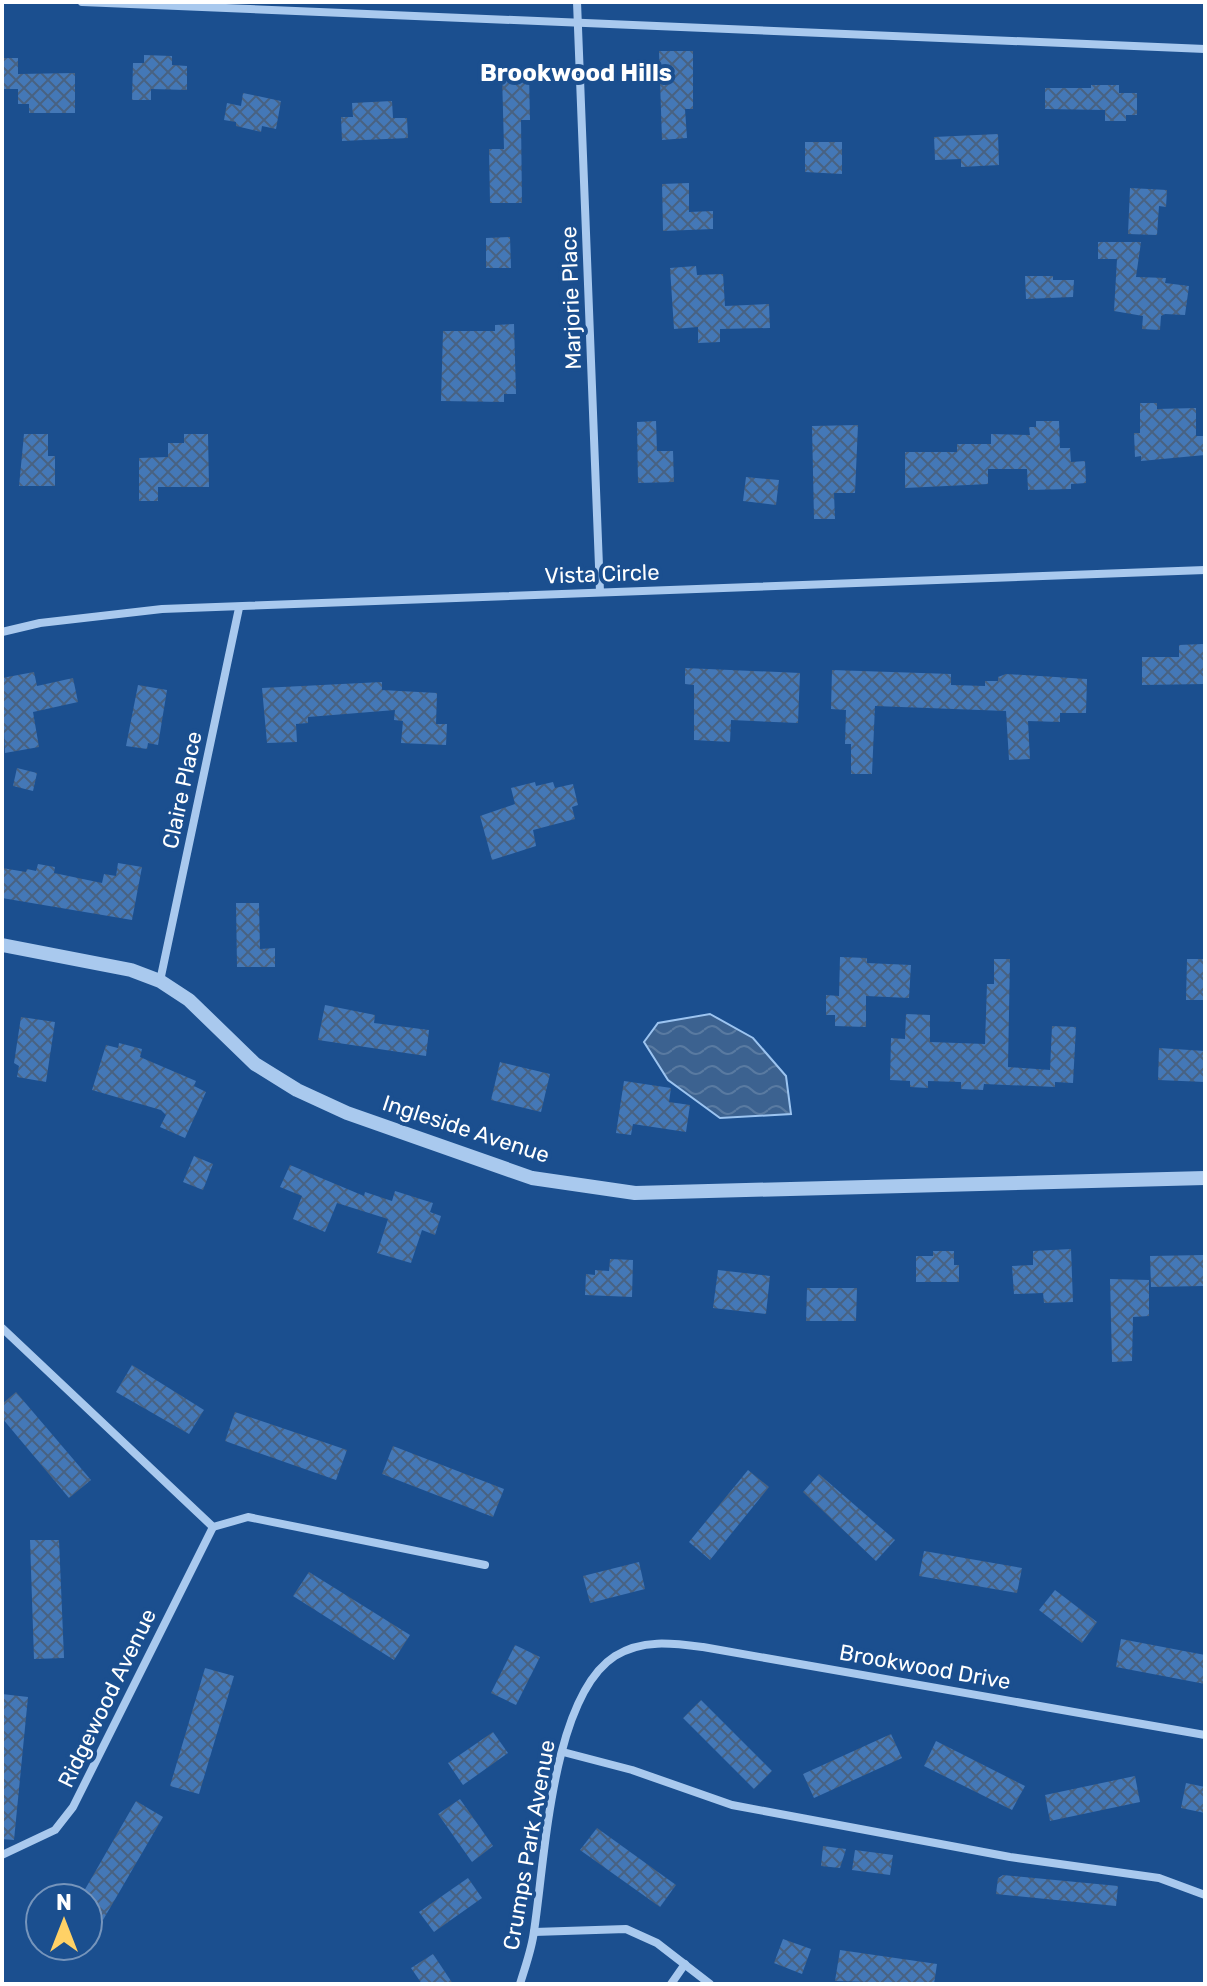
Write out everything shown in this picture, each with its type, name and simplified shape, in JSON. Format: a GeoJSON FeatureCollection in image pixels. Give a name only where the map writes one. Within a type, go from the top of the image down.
{"type":"FeatureCollection","features":[{"type":"Feature","properties":{"kind":"street"},"geometry":{"type":"LineString","coordinates":[[82,2],[1205,49]]}},
{"type":"Feature","properties":{"kind":"street","name":"Marjorie Place"},"geometry":{"type":"LineString","coordinates":[[577,2],[600,592]]}},
{"type":"Feature","properties":{"kind":"street","name":"Vista Circle"},"geometry":{"type":"LineString","coordinates":[[2,632],[109,614],[1205,570]]}},
{"type":"Feature","properties":{"kind":"street","name":"Claire Place"},"geometry":{"type":"LineString","coordinates":[[160,981],[239,608]]}},
{"type":"Feature","properties":{"kind":"street","name":"Ingleside Avenue"},"geometry":{"type":"LineString","coordinates":[[2,945],[131,970],[160,981],[189,1000],[255,1064],[297,1090],[347,1113],[532,1178],[635,1193],[1205,1178]]}},
{"type":"Feature","properties":{"kind":"street"},"geometry":{"type":"LineString","coordinates":[[2,1328],[213,1527],[248,1517],[485,1565]]}},
{"type":"Feature","properties":{"kind":"street","name":"Ridgewood Avenue"},"geometry":{"type":"LineString","coordinates":[[2,1855],[55,1830],[73,1807],[213,1527]]}},
{"type":"Feature","properties":{"kind":"street","name":"Brookwood Drive"},"geometry":{"type":"LineString","coordinates":[[639,1646],[650,1643],[703,1647],[1205,1735]]}},
{"type":"Feature","properties":{"kind":"street","name":"Crumps Park Avenue"},"geometry":{"type":"LineString","coordinates":[[520,1984],[534,1932],[539,1880],[563,1752],[579,1698],[588,1683],[613,1657],[639,1646]]}},
{"type":"Feature","properties":{"kind":"street"},"geometry":{"type":"LineString","coordinates":[[563,1752],[632,1770],[732,1805],[1010,1857],[1159,1878],[1205,1895]]}},
{"type":"Feature","properties":{"kind":"street"},"geometry":{"type":"LineString","coordinates":[[534,1932],[626,1929],[657,1943],[710,1984]]}},
{"type":"Feature","properties":{"kind":"street"},"geometry":{"type":"LineString","coordinates":[[671,1984],[685,1964]]}},
{"type":"Feature","properties":{"kind":"water"},"geometry":{"type":"Polygon","coordinates":[[[710,1014],[753,1038],[786,1076],[791,1114],[720,1118],[668,1080],[644,1042],[658,1023],[710,1014]]]}},
{"type":"Feature","properties":{"kind":"building"},"geometry":{"type":"Polygon","coordinates":[[[659,51],[693,51],[693,109],[685,109],[687,138],[662,140],[659,51]]]}},
{"type":"Feature","properties":{"kind":"building"},"geometry":{"type":"Polygon","coordinates":[[[144,55],[172,56],[172,65],[187,66],[187,90],[151,89],[151,100],[132,100],[133,63],[144,63],[144,55]]]}},
{"type":"Feature","properties":{"kind":"building"},"geometry":{"type":"Polygon","coordinates":[[[2,58],[18,58],[18,74],[75,73],[75,113],[29,113],[29,104],[18,104],[18,89],[2,89],[2,58]]]}},
{"type":"Feature","properties":{"kind":"building"},"geometry":{"type":"Polygon","coordinates":[[[502,74],[529,74],[530,120],[521,120],[522,203],[490,203],[489,149],[504,149],[502,74]]]}},
{"type":"Feature","properties":{"kind":"building"},"geometry":{"type":"Polygon","coordinates":[[[1091,85],[1119,85],[1119,93],[1137,93],[1137,115],[1126,115],[1126,121],[1105,121],[1105,110],[1045,109],[1045,88],[1091,88],[1091,85]]]}},
{"type":"Feature","properties":{"kind":"building"},"geometry":{"type":"Polygon","coordinates":[[[243,93],[281,101],[276,129],[262,126],[261,132],[224,120],[227,103],[241,106],[243,93]]]}},
{"type":"Feature","properties":{"kind":"building"},"geometry":{"type":"Polygon","coordinates":[[[392,101],[393,118],[407,118],[408,138],[342,141],[341,117],[353,117],[352,103],[392,101]]]}},
{"type":"Feature","properties":{"kind":"building"},"geometry":{"type":"Polygon","coordinates":[[[998,134],[999,165],[961,167],[961,159],[935,160],[934,137],[998,134]]]}},
{"type":"Feature","properties":{"kind":"building"},"geometry":{"type":"Polygon","coordinates":[[[805,142],[842,142],[842,174],[805,172],[805,142]]]}},
{"type":"Feature","properties":{"kind":"building"},"geometry":{"type":"Polygon","coordinates":[[[689,183],[689,212],[713,211],[713,229],[663,231],[662,184],[689,183]]]}},
{"type":"Feature","properties":{"kind":"building"},"geometry":{"type":"Polygon","coordinates":[[[1130,188],[1167,190],[1166,207],[1159,206],[1157,235],[1128,234],[1130,188]]]}},
{"type":"Feature","properties":{"kind":"building"},"geometry":{"type":"Polygon","coordinates":[[[510,237],[511,268],[486,268],[486,238],[510,237]]]}},
{"type":"Feature","properties":{"kind":"building"},"geometry":{"type":"Polygon","coordinates":[[[1098,242],[1141,242],[1136,277],[1166,278],[1165,283],[1189,286],[1185,315],[1165,314],[1161,316],[1160,330],[1142,329],[1143,316],[1114,311],[1117,259],[1098,259],[1098,242]]]}},
{"type":"Feature","properties":{"kind":"building"},"geometry":{"type":"Polygon","coordinates":[[[696,266],[697,275],[723,274],[725,306],[769,304],[770,328],[720,329],[720,342],[698,343],[698,327],[674,329],[670,268],[696,266]]]}},
{"type":"Feature","properties":{"kind":"building"},"geometry":{"type":"Polygon","coordinates":[[[1025,276],[1074,280],[1073,297],[1026,299],[1025,276]]]}},
{"type":"Feature","properties":{"kind":"building"},"geometry":{"type":"Polygon","coordinates":[[[514,324],[516,394],[504,394],[504,402],[441,401],[443,331],[495,331],[495,325],[514,324]]]}},
{"type":"Feature","properties":{"kind":"building"},"geometry":{"type":"Polygon","coordinates":[[[1140,403],[1157,403],[1157,409],[1196,408],[1196,436],[1205,436],[1205,455],[1141,461],[1141,456],[1135,457],[1134,433],[1140,433],[1140,403]]]}},
{"type":"Feature","properties":{"kind":"building"},"geometry":{"type":"Polygon","coordinates":[[[656,421],[657,451],[673,451],[674,482],[638,483],[637,422],[656,421]]]}},
{"type":"Feature","properties":{"kind":"building"},"geometry":{"type":"Polygon","coordinates":[[[1036,421],[1059,421],[1060,448],[1070,448],[1071,462],[1085,461],[1086,483],[1071,484],[1071,489],[1028,490],[1027,469],[988,469],[988,484],[905,488],[905,452],[957,452],[957,444],[991,444],[991,434],[1030,435],[1029,427],[1036,427],[1036,421]]]}},
{"type":"Feature","properties":{"kind":"building"},"geometry":{"type":"Polygon","coordinates":[[[858,425],[855,493],[834,493],[835,519],[814,519],[812,426],[858,425]]]}},
{"type":"Feature","properties":{"kind":"building"},"geometry":{"type":"Polygon","coordinates":[[[24,434],[48,434],[48,456],[55,456],[55,486],[19,486],[24,434]]]}},
{"type":"Feature","properties":{"kind":"building"},"geometry":{"type":"Polygon","coordinates":[[[184,434],[208,434],[209,487],[158,487],[158,501],[139,501],[139,458],[168,457],[168,443],[184,443],[184,434]]]}},
{"type":"Feature","properties":{"kind":"building"},"geometry":{"type":"Polygon","coordinates":[[[746,477],[779,480],[776,505],[743,501],[746,477]]]}},
{"type":"Feature","properties":{"kind":"building"},"geometry":{"type":"Polygon","coordinates":[[[1203,644],[1205,684],[1142,685],[1142,657],[1179,657],[1179,645],[1203,644]]]}},
{"type":"Feature","properties":{"kind":"building"},"geometry":{"type":"Polygon","coordinates":[[[685,668],[800,673],[798,723],[731,720],[730,742],[694,740],[694,685],[685,684],[685,668]]]}},
{"type":"Feature","properties":{"kind":"building"},"geometry":{"type":"Polygon","coordinates":[[[832,670],[951,674],[951,685],[985,686],[985,681],[998,681],[998,677],[1006,674],[1087,679],[1086,713],[1060,713],[1060,722],[1028,721],[1030,759],[1009,760],[1006,711],[875,706],[872,774],[851,774],[851,744],[845,744],[846,710],[831,709],[832,670]]]}},
{"type":"Feature","properties":{"kind":"building"},"geometry":{"type":"Polygon","coordinates":[[[34,672],[37,686],[73,678],[78,702],[33,712],[39,747],[5,753],[2,678],[34,672]]]}},
{"type":"Feature","properties":{"kind":"building"},"geometry":{"type":"Polygon","coordinates":[[[382,682],[382,690],[437,693],[436,724],[447,724],[446,745],[401,743],[403,721],[394,720],[395,710],[308,717],[308,723],[296,724],[297,742],[267,743],[262,688],[382,682]]]}},
{"type":"Feature","properties":{"kind":"building"},"geometry":{"type":"Polygon","coordinates":[[[138,685],[167,690],[158,745],[148,743],[147,749],[126,746],[138,685]]]}},
{"type":"Feature","properties":{"kind":"building"},"geometry":{"type":"Polygon","coordinates":[[[17,768],[37,773],[33,791],[13,786],[17,768]]]}},
{"type":"Feature","properties":{"kind":"building"},"geometry":{"type":"Polygon","coordinates":[[[535,782],[536,786],[553,782],[555,788],[573,784],[578,805],[572,807],[575,819],[533,830],[536,846],[492,860],[480,816],[515,804],[511,788],[535,782]]]}},
{"type":"Feature","properties":{"kind":"building"},"geometry":{"type":"Polygon","coordinates":[[[118,863],[142,867],[132,920],[2,898],[2,868],[36,871],[38,864],[55,867],[54,873],[102,883],[104,874],[116,876],[118,863]]]}},
{"type":"Feature","properties":{"kind":"building"},"geometry":{"type":"Polygon","coordinates":[[[236,903],[259,903],[260,949],[275,948],[275,967],[237,967],[236,903]]]}},
{"type":"Feature","properties":{"kind":"building"},"geometry":{"type":"Polygon","coordinates":[[[840,957],[867,958],[867,963],[911,965],[909,998],[866,996],[866,1027],[835,1026],[835,1015],[826,1015],[826,995],[839,996],[840,957]]]}},
{"type":"Feature","properties":{"kind":"building"},"geometry":{"type":"Polygon","coordinates":[[[994,959],[1010,959],[1008,1067],[1050,1070],[1052,1026],[1076,1027],[1073,1083],[1055,1082],[1055,1087],[984,1084],[983,1090],[961,1089],[961,1082],[928,1081],[928,1088],[910,1087],[910,1081],[890,1080],[891,1038],[905,1039],[906,1014],[930,1015],[930,1042],[985,1044],[987,984],[994,984],[994,959]]]}},
{"type":"Feature","properties":{"kind":"building"},"geometry":{"type":"Polygon","coordinates":[[[1187,959],[1205,959],[1205,1000],[1186,1000],[1187,959]]]}},
{"type":"Feature","properties":{"kind":"building"},"geometry":{"type":"Polygon","coordinates":[[[325,1005],[375,1015],[374,1023],[429,1030],[426,1056],[318,1040],[325,1005]]]}},
{"type":"Feature","properties":{"kind":"building"},"geometry":{"type":"Polygon","coordinates":[[[21,1017],[55,1022],[46,1082],[17,1077],[19,1066],[14,1063],[21,1017]]]}},
{"type":"Feature","properties":{"kind":"building"},"geometry":{"type":"Polygon","coordinates":[[[119,1043],[142,1049],[140,1057],[196,1081],[194,1086],[206,1092],[185,1138],[160,1127],[166,1115],[161,1110],[92,1090],[106,1045],[118,1048],[119,1043]]]}},
{"type":"Feature","properties":{"kind":"building"},"geometry":{"type":"Polygon","coordinates":[[[1159,1048],[1205,1051],[1205,1082],[1158,1080],[1159,1048]]]}},
{"type":"Feature","properties":{"kind":"building"},"geometry":{"type":"Polygon","coordinates":[[[500,1062],[550,1074],[541,1112],[491,1100],[500,1062]]]}},
{"type":"Feature","properties":{"kind":"building"},"geometry":{"type":"Polygon","coordinates":[[[624,1081],[671,1088],[669,1102],[690,1105],[686,1132],[633,1124],[631,1135],[616,1133],[624,1081]]]}},
{"type":"Feature","properties":{"kind":"building"},"geometry":{"type":"Polygon","coordinates":[[[194,1156],[213,1164],[203,1190],[183,1182],[194,1156]]]}},
{"type":"Feature","properties":{"kind":"building"},"geometry":{"type":"Polygon","coordinates":[[[290,1165],[364,1196],[365,1192],[392,1201],[395,1191],[433,1203],[430,1212],[441,1216],[435,1235],[422,1230],[411,1263],[377,1253],[388,1219],[337,1203],[325,1232],[293,1219],[302,1196],[280,1187],[290,1165]]]}},
{"type":"Feature","properties":{"kind":"building"},"geometry":{"type":"Polygon","coordinates":[[[1071,1249],[1073,1302],[1044,1303],[1043,1293],[1014,1294],[1012,1266],[1033,1265],[1033,1251],[1071,1249]]]}},
{"type":"Feature","properties":{"kind":"building"},"geometry":{"type":"Polygon","coordinates":[[[933,1251],[954,1251],[954,1265],[959,1265],[959,1282],[916,1282],[916,1256],[933,1256],[933,1251]]]}},
{"type":"Feature","properties":{"kind":"building"},"geometry":{"type":"Polygon","coordinates":[[[1203,1255],[1203,1286],[1151,1287],[1150,1256],[1203,1255]]]}},
{"type":"Feature","properties":{"kind":"building"},"geometry":{"type":"Polygon","coordinates":[[[610,1259],[633,1260],[632,1297],[585,1295],[586,1274],[595,1275],[595,1270],[609,1271],[610,1259]]]}},
{"type":"Feature","properties":{"kind":"building"},"geometry":{"type":"Polygon","coordinates":[[[718,1270],[770,1276],[766,1314],[713,1308],[718,1270]]]}},
{"type":"Feature","properties":{"kind":"building"},"geometry":{"type":"Polygon","coordinates":[[[1110,1279],[1149,1280],[1149,1316],[1133,1317],[1132,1361],[1112,1362],[1110,1279]]]}},
{"type":"Feature","properties":{"kind":"building"},"geometry":{"type":"Polygon","coordinates":[[[807,1288],[857,1288],[856,1321],[806,1321],[807,1288]]]}},
{"type":"Feature","properties":{"kind":"building"},"geometry":{"type":"Polygon","coordinates":[[[132,1365],[204,1410],[189,1434],[116,1392],[132,1365]]]}},
{"type":"Feature","properties":{"kind":"building"},"geometry":{"type":"Polygon","coordinates":[[[16,1392],[91,1480],[69,1498],[2,1418],[2,1404],[16,1392]]]}},
{"type":"Feature","properties":{"kind":"building"},"geometry":{"type":"Polygon","coordinates":[[[235,1412],[347,1450],[336,1480],[225,1441],[235,1412]]]}},
{"type":"Feature","properties":{"kind":"building"},"geometry":{"type":"Polygon","coordinates":[[[393,1446],[504,1489],[493,1517],[382,1474],[393,1446]]]}},
{"type":"Feature","properties":{"kind":"building"},"geometry":{"type":"Polygon","coordinates":[[[748,1470],[769,1487],[710,1560],[689,1542],[748,1470]]]}},
{"type":"Feature","properties":{"kind":"building"},"geometry":{"type":"Polygon","coordinates":[[[819,1474],[895,1540],[876,1561],[803,1492],[819,1474]]]}},
{"type":"Feature","properties":{"kind":"building"},"geometry":{"type":"Polygon","coordinates":[[[30,1540],[59,1540],[64,1658],[34,1659],[30,1540]]]}},
{"type":"Feature","properties":{"kind":"building"},"geometry":{"type":"Polygon","coordinates":[[[924,1551],[1022,1568],[1017,1593],[919,1576],[924,1551]]]}},
{"type":"Feature","properties":{"kind":"building"},"geometry":{"type":"Polygon","coordinates":[[[639,1562],[645,1589],[590,1603],[583,1576],[639,1562]]]}},
{"type":"Feature","properties":{"kind":"building"},"geometry":{"type":"Polygon","coordinates":[[[309,1572],[410,1635],[394,1660],[293,1596],[309,1572]]]}},
{"type":"Feature","properties":{"kind":"building"},"geometry":{"type":"Polygon","coordinates":[[[1055,1590],[1097,1622],[1082,1643],[1039,1610],[1055,1590]]]}},
{"type":"Feature","properties":{"kind":"building"},"geometry":{"type":"Polygon","coordinates":[[[1121,1639],[1205,1655],[1205,1684],[1116,1667],[1121,1639]]]}},
{"type":"Feature","properties":{"kind":"building"},"geometry":{"type":"Polygon","coordinates":[[[515,1645],[540,1657],[516,1705],[491,1693],[515,1645]]]}},
{"type":"Feature","properties":{"kind":"building"},"geometry":{"type":"Polygon","coordinates":[[[205,1668],[234,1676],[199,1794],[170,1786],[205,1668]]]}},
{"type":"Feature","properties":{"kind":"building"},"geometry":{"type":"Polygon","coordinates":[[[2,1694],[28,1697],[14,1840],[2,1839],[2,1694]]]}},
{"type":"Feature","properties":{"kind":"building"},"geometry":{"type":"Polygon","coordinates":[[[701,1700],[772,1771],[754,1789],[683,1718],[701,1700]]]}},
{"type":"Feature","properties":{"kind":"building"},"geometry":{"type":"Polygon","coordinates":[[[493,1732],[508,1753],[463,1785],[448,1763],[493,1732]]]}},
{"type":"Feature","properties":{"kind":"building"},"geometry":{"type":"Polygon","coordinates":[[[891,1734],[902,1758],[814,1798],[803,1774],[891,1734]]]}},
{"type":"Feature","properties":{"kind":"building"},"geometry":{"type":"Polygon","coordinates":[[[936,1741],[1025,1786],[1012,1810],[924,1766],[936,1741]]]}},
{"type":"Feature","properties":{"kind":"building"},"geometry":{"type":"Polygon","coordinates":[[[1135,1776],[1140,1802],[1050,1821],[1045,1795],[1135,1776]]]}},
{"type":"Feature","properties":{"kind":"building"},"geometry":{"type":"Polygon","coordinates":[[[1186,1783],[1205,1787],[1205,1813],[1181,1808],[1186,1783]]]}},
{"type":"Feature","properties":{"kind":"building"},"geometry":{"type":"Polygon","coordinates":[[[460,1799],[493,1846],[472,1862],[438,1814],[460,1799]]]}},
{"type":"Feature","properties":{"kind":"building"},"geometry":{"type":"Polygon","coordinates":[[[136,1801],[163,1817],[104,1918],[104,1882],[89,1882],[136,1801]]]}},
{"type":"Feature","properties":{"kind":"building"},"geometry":{"type":"Polygon","coordinates":[[[597,1828],[676,1885],[660,1907],[580,1850],[597,1828]]]}},
{"type":"Feature","properties":{"kind":"building"},"geometry":{"type":"Polygon","coordinates":[[[823,1846],[846,1849],[840,1868],[821,1866],[823,1846]]]}},
{"type":"Feature","properties":{"kind":"building"},"geometry":{"type":"Polygon","coordinates":[[[855,1850],[893,1855],[890,1875],[852,1870],[855,1850]]]}},
{"type":"Feature","properties":{"kind":"building"},"geometry":{"type":"Polygon","coordinates":[[[1003,1875],[1118,1886],[1116,1906],[996,1894],[998,1878],[1003,1875]]]}},
{"type":"Feature","properties":{"kind":"building"},"geometry":{"type":"Polygon","coordinates":[[[468,1878],[482,1898],[434,1932],[419,1912],[468,1878]]]}},
{"type":"Feature","properties":{"kind":"building"},"geometry":{"type":"Polygon","coordinates":[[[783,1939],[811,1949],[802,1974],[774,1963],[783,1939]]]}},
{"type":"Feature","properties":{"kind":"building"},"geometry":{"type":"Polygon","coordinates":[[[840,1950],[937,1964],[934,1984],[835,1981],[840,1950]]]}},
{"type":"Feature","properties":{"kind":"building"},"geometry":{"type":"Polygon","coordinates":[[[433,1954],[453,1984],[422,1984],[411,1968],[433,1954]]]}},
{"type":"Feature","properties":{"kind":"district","name":"Brookwood Hills"},"geometry":{"type":"Point","coordinates":[576,73]}}]}
